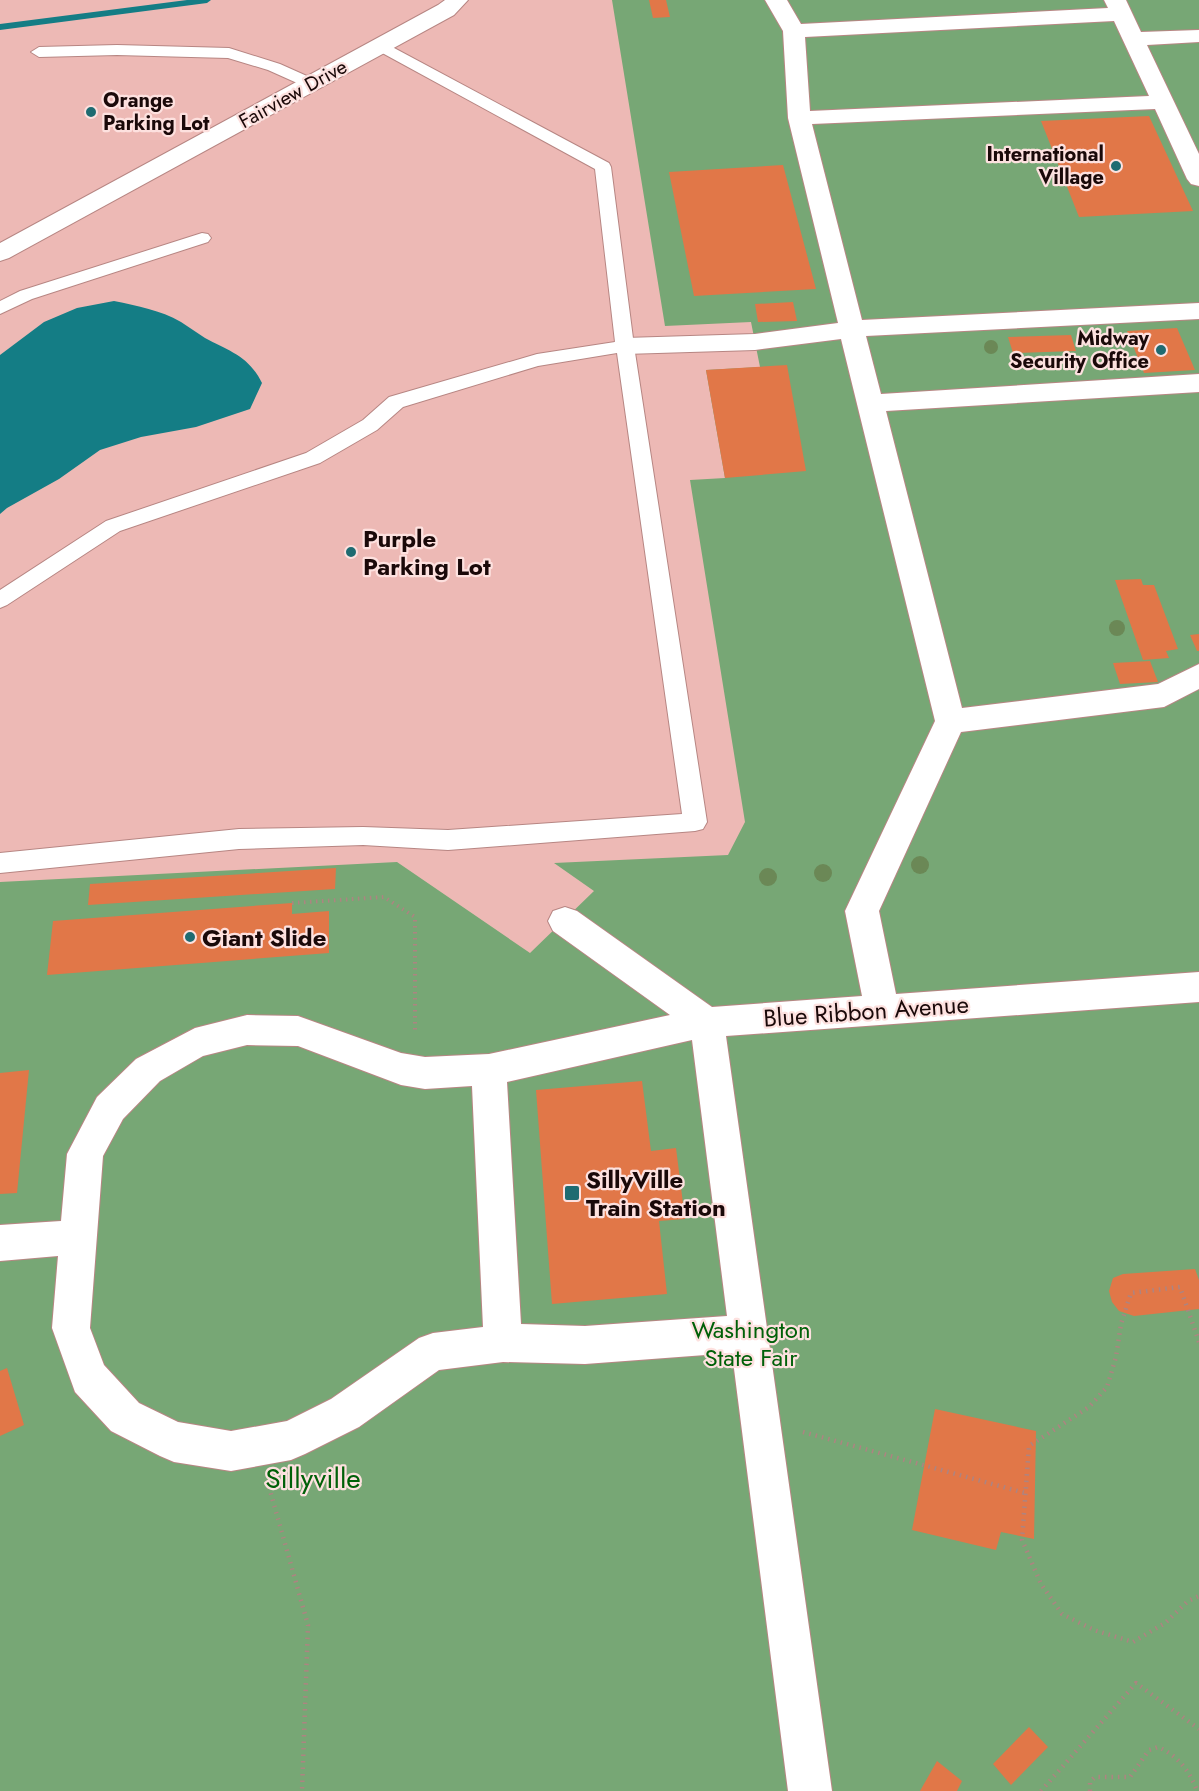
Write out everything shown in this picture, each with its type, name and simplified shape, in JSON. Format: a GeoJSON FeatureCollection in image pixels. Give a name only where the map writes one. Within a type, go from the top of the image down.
{"type":"FeatureCollection","features":[{"type":"Feature","properties":{"kind":"street","name":"Fairview Drive"},"geometry":{"type":"LineString","coordinates":[[0,253],[381,46],[446,10],[457,0]]}},
{"type":"Feature","properties":{"kind":"street"},"geometry":{"type":"LineString","coordinates":[[776,0],[794,31],[799,118],[950,721],[862,911],[882,1010]]}},
{"type":"Feature","properties":{"kind":"street"},"geometry":{"type":"LineString","coordinates":[[794,31],[1118,7],[1199,179]]}},
{"type":"Feature","properties":{"kind":"street"},"geometry":{"type":"LineString","coordinates":[[1133,39],[1199,36]]}},
{"type":"Feature","properties":{"kind":"street"},"geometry":{"type":"LineString","coordinates":[[799,118],[1162,102]]}},
{"type":"Feature","properties":{"kind":"street"},"geometry":{"type":"LineString","coordinates":[[625,346],[755,342],[852,329],[1199,311]]}},
{"type":"Feature","properties":{"kind":"street"},"geometry":{"type":"LineString","coordinates":[[870,403],[1199,383]]}},
{"type":"Feature","properties":{"kind":"street"},"geometry":{"type":"LineString","coordinates":[[950,721],[1164,695],[1199,675]]}},
{"type":"Feature","properties":{"kind":"street"},"geometry":{"type":"LineString","coordinates":[[565,921],[707,1022],[810,1791]]}},
{"type":"Feature","properties":{"kind":"street","name":"Blue Ribbon Avenue"},"geometry":{"type":"LineString","coordinates":[[748,1333],[585,1345],[503,1343],[433,1352],[345,1413],[291,1440],[231,1451],[174,1442],[125,1417],[89,1378],[71,1328],[85,1154],[110,1108],[148,1070],[195,1043],[247,1030],[298,1031],[415,1072],[489,1070],[707,1022],[1199,987]]}},
{"type":"Feature","properties":{"kind":"street"},"geometry":{"type":"LineString","coordinates":[[489,1070],[503,1343]]}},
{"type":"Feature","properties":{"kind":"street"},"geometry":{"type":"LineString","coordinates":[[0,1243],[78,1237]]}},
{"type":"Feature","properties":{"kind":"lane"},"geometry":{"type":"LineString","coordinates":[[0,863],[239,839],[363,836],[448,840],[695,822],[625,346],[603,167],[381,46]]}},
{"type":"Feature","properties":{"kind":"lane"},"geometry":{"type":"LineString","coordinates":[[39,52],[117,50],[229,53],[274,67],[312,84]]}},
{"type":"Feature","properties":{"kind":"lane"},"geometry":{"type":"LineString","coordinates":[[0,308],[26,295],[202,238]]}},
{"type":"Feature","properties":{"kind":"lane"},"geometry":{"type":"LineString","coordinates":[[0,600],[113,526],[313,458],[370,424],[396,402],[537,360],[625,346]]}},
{"type":"Feature","properties":{"kind":"path"},"geometry":{"type":"LineString","coordinates":[[292,903],[384,897],[415,917],[415,1072]]}},
{"type":"Feature","properties":{"kind":"path"},"geometry":{"type":"LineString","coordinates":[[1199,1342],[1180,1287],[1131,1293],[1121,1324],[1116,1357],[1107,1387],[1089,1407],[1029,1446],[1022,1540],[1041,1584],[1062,1614],[1094,1630],[1132,1642],[1165,1623],[1188,1600],[1199,1596]]}},
{"type":"Feature","properties":{"kind":"path"},"geometry":{"type":"LineString","coordinates":[[761,1421],[1025,1493]]}},
{"type":"Feature","properties":{"kind":"path"},"geometry":{"type":"LineString","coordinates":[[258,1446],[308,1625],[302,1791]]}},
{"type":"Feature","properties":{"kind":"path"},"geometry":{"type":"LineString","coordinates":[[1041,1791],[1136,1683],[1199,1729]]}},
{"type":"Feature","properties":{"kind":"path"},"geometry":{"type":"LineString","coordinates":[[1090,1791],[1090,1782],[1095,1777],[1130,1777],[1149,1750],[1158,1747],[1184,1766],[1192,1776],[1197,1791]]}},
{"type":"Feature","properties":{"kind":"green space","name":"Washington State Fair"},"geometry":{"type":"Polygon","coordinates":[[[612,0],[1199,0],[1199,1791],[0,1791],[0,882],[397,862],[530,953],[594,891],[554,863],[728,855],[745,822],[690,480],[725,478],[706,370],[760,367],[751,322],[665,326],[612,0]]]}},
{"type":"Feature","properties":{"kind":"water"},"geometry":{"type":"Polygon","coordinates":[[[114,301],[165,314],[245,360],[262,383],[250,409],[196,427],[141,437],[100,450],[59,479],[0,514],[0,355],[44,322],[77,308],[114,301]]]}},
{"type":"Feature","properties":{"kind":"building"},"geometry":{"type":"Polygon","coordinates":[[[649,0],[666,0],[670,17],[653,18],[649,0]]]}},
{"type":"Feature","properties":{"kind":"building","name":"International Village"},"geometry":{"type":"Polygon","coordinates":[[[1149,116],[1193,211],[1079,217],[1041,121],[1149,116]]]}},
{"type":"Feature","properties":{"kind":"building"},"geometry":{"type":"Polygon","coordinates":[[[783,165],[816,289],[694,296],[669,172],[783,165]]]}},
{"type":"Feature","properties":{"kind":"building"},"geometry":{"type":"Polygon","coordinates":[[[793,302],[797,321],[758,322],[755,304],[793,302]]]}},
{"type":"Feature","properties":{"kind":"building","name":"Midway Security Office"},"geometry":{"type":"Polygon","coordinates":[[[1177,328],[1195,370],[1144,373],[1127,331],[1177,328]]]}},
{"type":"Feature","properties":{"kind":"building"},"geometry":{"type":"Polygon","coordinates":[[[1071,335],[1076,351],[1013,353],[1008,337],[1071,335]]]}},
{"type":"Feature","properties":{"kind":"building"},"geometry":{"type":"Polygon","coordinates":[[[787,365],[806,471],[725,478],[706,370],[787,365]]]}},
{"type":"Feature","properties":{"kind":"building"},"geometry":{"type":"Polygon","coordinates":[[[1141,579],[1143,585],[1154,585],[1178,649],[1166,651],[1169,658],[1143,660],[1115,580],[1141,579]]]}},
{"type":"Feature","properties":{"kind":"building"},"geometry":{"type":"Polygon","coordinates":[[[1199,634],[1199,651],[1197,651],[1190,635],[1199,634]]]}},
{"type":"Feature","properties":{"kind":"building"},"geometry":{"type":"Polygon","coordinates":[[[1150,661],[1158,682],[1120,684],[1113,663],[1150,661]]]}},
{"type":"Feature","properties":{"kind":"building"},"geometry":{"type":"Polygon","coordinates":[[[336,868],[335,889],[88,905],[90,884],[336,868]]]}},
{"type":"Feature","properties":{"kind":"building","name":"Giant Slide"},"geometry":{"type":"Polygon","coordinates":[[[292,903],[292,914],[329,911],[329,953],[47,975],[53,921],[292,903]]]}},
{"type":"Feature","properties":{"kind":"building"},"geometry":{"type":"Polygon","coordinates":[[[29,1070],[17,1193],[0,1194],[0,1073],[29,1070]]]}},
{"type":"Feature","properties":{"kind":"building","name":"SillyVille Train Station"},"geometry":{"type":"Polygon","coordinates":[[[642,1081],[651,1151],[676,1148],[685,1219],[659,1221],[667,1294],[552,1304],[536,1090],[642,1081]]]}},
{"type":"Feature","properties":{"kind":"building"},"geometry":{"type":"Polygon","coordinates":[[[1195,1269],[1199,1280],[1199,1309],[1134,1316],[1119,1311],[1112,1302],[1109,1291],[1113,1278],[1123,1274],[1195,1269]]]}},
{"type":"Feature","properties":{"kind":"building"},"geometry":{"type":"Polygon","coordinates":[[[7,1368],[24,1425],[0,1436],[0,1371],[7,1368]]]}},
{"type":"Feature","properties":{"kind":"building"},"geometry":{"type":"Polygon","coordinates":[[[935,1409],[1036,1431],[1034,1539],[1001,1532],[996,1550],[912,1530],[935,1409]]]}},
{"type":"Feature","properties":{"kind":"building"},"geometry":{"type":"Polygon","coordinates":[[[1029,1727],[1048,1747],[1011,1785],[993,1764],[1029,1727]]]}},
{"type":"Feature","properties":{"kind":"building"},"geometry":{"type":"Polygon","coordinates":[[[937,1761],[962,1781],[957,1791],[920,1791],[937,1761]]]}},
{"type":"Feature","properties":{"kind":"waterway"},"geometry":{"type":"LineString","coordinates":[[0,27],[207,0]]}},
{"type":"Feature","properties":{"kind":"place","name":"Orange Parking Lot"},"geometry":{"type":"Point","coordinates":[91,112]}},
{"type":"Feature","properties":{"kind":"place","name":"International Village"},"geometry":{"type":"Point","coordinates":[1116,166]}},
{"type":"Feature","properties":{"kind":"place","name":"Midway Security Office"},"geometry":{"type":"Point","coordinates":[1161,350]}},
{"type":"Feature","properties":{"kind":"place","name":"Purple Parking Lot"},"geometry":{"type":"Point","coordinates":[351,552]}},
{"type":"Feature","properties":{"kind":"place","name":"Giant Slide"},"geometry":{"type":"Point","coordinates":[190,937]}},
{"type":"Feature","properties":{"kind":"place","name":"SillyVille Train Station"},"geometry":{"type":"Point","coordinates":[572,1193]}},
{"type":"Feature","properties":{"kind":"park label","name":"Sillyville"},"geometry":{"type":"Point","coordinates":[313,1478]}}]}
